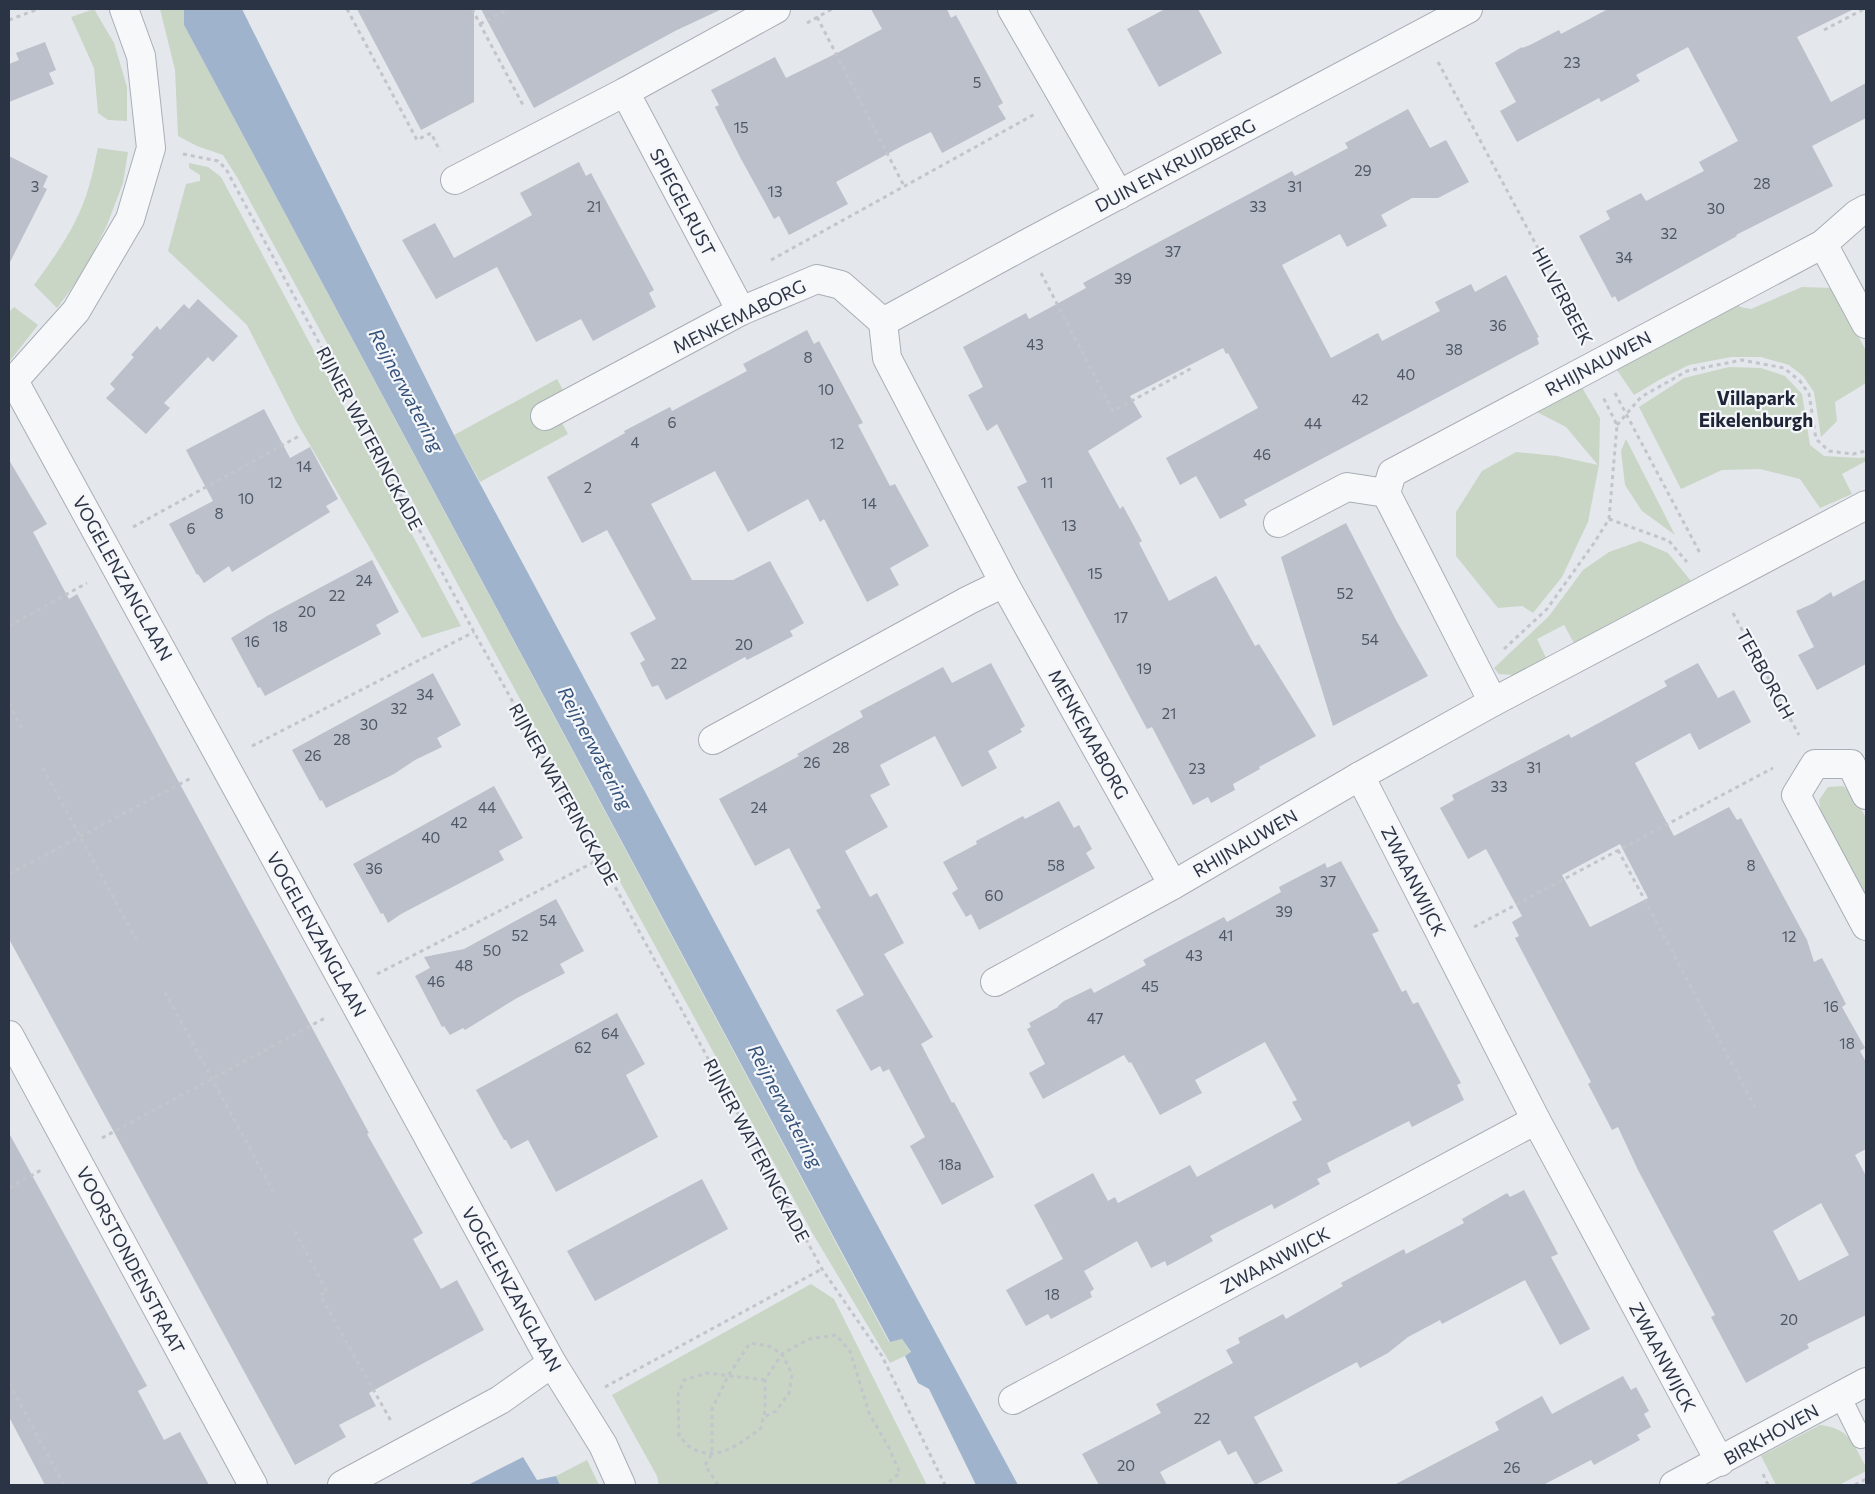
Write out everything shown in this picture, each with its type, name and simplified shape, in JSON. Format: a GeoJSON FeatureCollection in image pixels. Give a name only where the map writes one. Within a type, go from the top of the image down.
{"type":"FeatureCollection","features":[{"type":"Feature","properties":{"kind":"street"},"geometry":{"type":"LineString","coordinates":[[11,383],[76,311],[130,219],[151,148],[141,56],[124,9]]}},
{"type":"Feature","properties":{"kind":"street"},"geometry":{"type":"LineString","coordinates":[[454,180],[625,92],[776,9]]}},
{"type":"Feature","properties":{"kind":"street"},"geometry":{"type":"LineString","coordinates":[[1012,9],[1119,195]]}},
{"type":"Feature","properties":{"kind":"street","name":"DUIN EN KRUIDBERG"},"geometry":{"type":"LineString","coordinates":[[883,322],[1468,9]]}},
{"type":"Feature","properties":{"kind":"street","name":"SPIEGELRUST"},"geometry":{"type":"LineString","coordinates":[[625,92],[741,311]]}},
{"type":"Feature","properties":{"kind":"street","name":"RHIJNAUWEN"},"geometry":{"type":"LineString","coordinates":[[1386,493],[1392,473],[1823,244],[1857,214],[1866,209]]}},
{"type":"Feature","properties":{"kind":"street"},"geometry":{"type":"LineString","coordinates":[[1823,244],[1866,324]]}},
{"type":"Feature","properties":{"kind":"street","name":"MENKEMABORG"},"geometry":{"type":"LineString","coordinates":[[545,416],[741,311],[817,279],[841,284],[883,322],[887,358],[1004,583],[1174,885]]}},
{"type":"Feature","properties":{"kind":"street","name":"VOGELENZANGLAAN"},"geometry":{"type":"LineString","coordinates":[[11,383],[104,543],[552,1363],[603,1444],[621,1485]]}},
{"type":"Feature","properties":{"kind":"street"},"geometry":{"type":"LineString","coordinates":[[1278,523],[1347,487],[1386,493],[1493,702]]}},
{"type":"Feature","properties":{"kind":"street","name":"RHIJNAUWEN"},"geometry":{"type":"LineString","coordinates":[[995,982],[1174,885],[1360,776],[1493,702],[1866,505]]}},
{"type":"Feature","properties":{"kind":"street"},"geometry":{"type":"LineString","coordinates":[[713,740],[969,600],[1004,583]]}},
{"type":"Feature","properties":{"kind":"street"},"geometry":{"type":"LineString","coordinates":[[1866,795],[1851,764],[1811,757],[1796,795],[1866,926]]}},
{"type":"Feature","properties":{"kind":"street","name":"ZWAANWIJCK"},"geometry":{"type":"LineString","coordinates":[[1360,776],[1536,1120],[1720,1462]]}},
{"type":"Feature","properties":{"kind":"street","name":"VOORSTONDENSTRAAT"},"geometry":{"type":"LineString","coordinates":[[9,1035],[253,1485]]}},
{"type":"Feature","properties":{"kind":"street","name":"ZWAANWIJCK"},"geometry":{"type":"LineString","coordinates":[[1014,1400],[1536,1120]]}},
{"type":"Feature","properties":{"kind":"street"},"geometry":{"type":"LineString","coordinates":[[342,1485],[500,1400],[552,1363]]}},
{"type":"Feature","properties":{"kind":"street","name":"BIRKHOVEN"},"geometry":{"type":"LineString","coordinates":[[1674,1485],[1866,1382]]}},
{"type":"Feature","properties":{"kind":"lane"},"geometry":{"type":"LineString","coordinates":[[1840,1396],[1861,1438]]}},
{"type":"Feature","properties":{"kind":"path"},"geometry":{"type":"LineString","coordinates":[[9,20],[38,9]]}},
{"type":"Feature","properties":{"kind":"path"},"geometry":{"type":"LineString","coordinates":[[347,9],[417,140],[431,133],[454,180]]}},
{"type":"Feature","properties":{"kind":"path"},"geometry":{"type":"LineString","coordinates":[[472,9],[539,137]]}},
{"type":"Feature","properties":{"kind":"path"},"geometry":{"type":"LineString","coordinates":[[480,24],[509,9]]}},
{"type":"Feature","properties":{"kind":"path"},"geometry":{"type":"LineString","coordinates":[[1824,30],[1864,9]]}},
{"type":"Feature","properties":{"kind":"path"},"geometry":{"type":"LineString","coordinates":[[817,17],[904,186]]}},
{"type":"Feature","properties":{"kind":"path","name":"HILVERBEEK"},"geometry":{"type":"LineString","coordinates":[[1422,33],[1594,365],[1626,415],[1713,586]]}},
{"type":"Feature","properties":{"kind":"path"},"geometry":{"type":"LineString","coordinates":[[727,284],[1064,98]]}},
{"type":"Feature","properties":{"kind":"path","name":"RIJNER WATERINGKADE"},"geometry":{"type":"LineString","coordinates":[[151,148],[218,161],[226,169],[474,632],[600,859],[822,1269],[882,1356],[945,1485]]}},
{"type":"Feature","properties":{"kind":"path"},"geometry":{"type":"LineString","coordinates":[[1026,244],[1113,412],[1192,368]]}},
{"type":"Feature","properties":{"kind":"path"},"geometry":{"type":"LineString","coordinates":[[1617,425],[1641,397],[1687,371],[1742,360],[1784,368],[1800,381],[1809,394],[1816,439],[1829,452],[1853,454],[1866,451]]}},
{"type":"Feature","properties":{"kind":"path"},"geometry":{"type":"LineString","coordinates":[[1478,674],[1547,609],[1594,543],[1608,519],[1617,425],[1594,365]]}},
{"type":"Feature","properties":{"kind":"path"},"geometry":{"type":"LineString","coordinates":[[104,543],[301,435]]}},
{"type":"Feature","properties":{"kind":"path"},"geometry":{"type":"LineString","coordinates":[[1608,519],[1669,541],[1713,586]]}},
{"type":"Feature","properties":{"kind":"path"},"geometry":{"type":"LineString","coordinates":[[9,626],[117,567]]}},
{"type":"Feature","properties":{"kind":"path","name":"TERBORGH"},"geometry":{"type":"LineString","coordinates":[[1713,586],[1811,757]]}},
{"type":"Feature","properties":{"kind":"path"},"geometry":{"type":"LineString","coordinates":[[9,703],[22,729]]}},
{"type":"Feature","properties":{"kind":"path"},"geometry":{"type":"LineString","coordinates":[[1445,942],[1618,850],[1811,757]]}},
{"type":"Feature","properties":{"kind":"path"},"geometry":{"type":"LineString","coordinates":[[43,768],[138,943]]}},
{"type":"Feature","properties":{"kind":"path"},"geometry":{"type":"LineString","coordinates":[[1618,850],[1756,1109]]}},
{"type":"Feature","properties":{"kind":"path"},"geometry":{"type":"LineString","coordinates":[[9,1188],[211,1079],[351,995],[600,859]]}},
{"type":"Feature","properties":{"kind":"path"},"geometry":{"type":"LineString","coordinates":[[165,992],[273,1191]]}},
{"type":"Feature","properties":{"kind":"path"},"geometry":{"type":"LineString","coordinates":[[295,1231],[327,1292],[320,1295],[392,1424]]}},
{"type":"Feature","properties":{"kind":"path"},"geometry":{"type":"LineString","coordinates":[[578,1402],[822,1269]]}},
{"type":"Feature","properties":{"kind":"path"},"geometry":{"type":"LineString","coordinates":[[765,1380],[707,1373],[684,1380],[678,1395],[680,1436],[690,1448],[712,1454],[734,1448],[761,1428],[764,1417],[765,1380],[782,1354],[809,1338],[836,1336],[850,1351],[869,1413],[889,1448],[900,1473],[885,1485]]}},
{"type":"Feature","properties":{"kind":"path"},"geometry":{"type":"LineString","coordinates":[[718,1485],[705,1465],[712,1454],[712,1409],[728,1376],[750,1344],[769,1346],[782,1354],[792,1374],[789,1393],[776,1411],[764,1417]]}},
{"type":"Feature","properties":{"kind":"path"},"geometry":{"type":"LineString","coordinates":[[9,1383],[64,1485]]}},
{"type":"Feature","properties":{"kind":"path"},"geometry":{"type":"LineString","coordinates":[[1855,1485],[1866,1479]]}},
{"type":"Feature","properties":{"kind":"green space"},"geometry":{"type":"Polygon","coordinates":[[[94,9],[114,43],[127,87],[127,121],[108,120],[98,113],[94,68],[71,17],[94,9]]]}},
{"type":"Feature","properties":{"kind":"green space"},"geometry":{"type":"Polygon","coordinates":[[[160,9],[184,9],[184,25],[889,1342],[902,1339],[911,1353],[890,1363],[813,1234],[238,179],[223,155],[197,146],[178,136],[175,70],[160,9]]]}},
{"type":"Feature","properties":{"kind":"green space"},"geometry":{"type":"Polygon","coordinates":[[[98,148],[128,152],[123,183],[107,225],[83,273],[57,308],[34,285],[73,226],[85,200],[98,148]]]}},
{"type":"Feature","properties":{"kind":"green space"},"geometry":{"type":"Polygon","coordinates":[[[189,163],[208,167],[221,177],[461,626],[422,638],[296,421],[247,325],[168,251],[186,184],[200,181],[200,175],[189,168],[189,163]]]}},
{"type":"Feature","properties":{"kind":"green space"},"geometry":{"type":"Polygon","coordinates":[[[1802,287],[1833,288],[1866,351],[1866,383],[1835,402],[1837,421],[1821,437],[1814,392],[1803,376],[1789,365],[1761,357],[1731,357],[1689,365],[1634,395],[1617,370],[1737,301],[1740,307],[1751,309],[1802,287]]]}},
{"type":"Feature","properties":{"kind":"green space"},"geometry":{"type":"Polygon","coordinates":[[[14,307],[38,325],[9,362],[9,312],[14,307]]]}},
{"type":"Feature","properties":{"kind":"green space"},"geometry":{"type":"Polygon","coordinates":[[[1729,367],[1761,368],[1785,376],[1802,394],[1810,445],[1824,456],[1866,457],[1866,461],[1842,474],[1852,494],[1820,508],[1800,479],[1760,469],[1722,470],[1681,489],[1639,407],[1684,378],[1729,367]]]}},
{"type":"Feature","properties":{"kind":"green space"},"geometry":{"type":"Polygon","coordinates":[[[557,379],[563,390],[534,407],[546,428],[561,421],[568,434],[480,482],[454,435],[557,379]]]}},
{"type":"Feature","properties":{"kind":"green space"},"geometry":{"type":"Polygon","coordinates":[[[1580,384],[1600,418],[1599,465],[1588,522],[1562,577],[1533,613],[1522,606],[1498,608],[1456,556],[1456,512],[1482,471],[1516,452],[1557,456],[1598,465],[1566,427],[1535,411],[1580,384]]]}},
{"type":"Feature","properties":{"kind":"green space"},"geometry":{"type":"Polygon","coordinates":[[[1626,439],[1675,535],[1642,511],[1625,485],[1621,451],[1626,439]]]}},
{"type":"Feature","properties":{"kind":"green space"},"geometry":{"type":"Polygon","coordinates":[[[1640,541],[1668,553],[1691,581],[1574,643],[1564,625],[1537,639],[1547,660],[1514,675],[1499,674],[1494,668],[1549,616],[1583,570],[1609,552],[1640,541]]]}},
{"type":"Feature","properties":{"kind":"green space"},"geometry":{"type":"Polygon","coordinates":[[[1843,786],[1854,796],[1866,818],[1866,899],[1821,815],[1819,800],[1828,787],[1843,786]]]}},
{"type":"Feature","properties":{"kind":"green space"},"geometry":{"type":"Polygon","coordinates":[[[811,1284],[834,1299],[927,1485],[659,1485],[657,1476],[612,1395],[811,1284]]]}},
{"type":"Feature","properties":{"kind":"green space"},"geometry":{"type":"Polygon","coordinates":[[[1820,1425],[1838,1429],[1849,1438],[1866,1467],[1866,1471],[1839,1485],[1776,1485],[1761,1456],[1820,1425]]]}},
{"type":"Feature","properties":{"kind":"green space"},"geometry":{"type":"Polygon","coordinates":[[[587,1460],[599,1485],[560,1485],[556,1476],[587,1460]]]}},
{"type":"Feature","properties":{"kind":"water","name":"Reijnerwatering"},"geometry":{"type":"Polygon","coordinates":[[[184,9],[242,9],[454,435],[1018,1485],[976,1485],[929,1389],[918,1383],[905,1356],[911,1352],[902,1339],[890,1342],[184,25],[184,9]]]}},
{"type":"Feature","properties":{"kind":"water"},"geometry":{"type":"Polygon","coordinates":[[[523,1457],[537,1480],[556,1476],[560,1485],[468,1485],[523,1457]]]}},
{"type":"Feature","properties":{"kind":"building"},"geometry":{"type":"Polygon","coordinates":[[[357,9],[474,9],[474,102],[421,130],[357,9]]]}},
{"type":"Feature","properties":{"kind":"building"},"geometry":{"type":"Polygon","coordinates":[[[481,9],[722,9],[675,31],[534,108],[481,9]]]}},
{"type":"Feature","properties":{"kind":"building"},"geometry":{"type":"Polygon","coordinates":[[[871,9],[947,9],[951,18],[956,15],[1003,103],[998,106],[1006,119],[942,153],[931,132],[904,145],[836,182],[848,204],[789,235],[779,216],[774,219],[740,157],[715,107],[719,105],[711,90],[775,57],[786,78],[839,52],[882,29],[871,9]]]}},
{"type":"Feature","properties":{"kind":"building"},"geometry":{"type":"Polygon","coordinates":[[[1165,9],[1198,9],[1222,53],[1159,87],[1127,29],[1165,9]]]}},
{"type":"Feature","properties":{"kind":"building"},"geometry":{"type":"Polygon","coordinates":[[[1608,9],[1854,9],[1797,37],[1831,102],[1866,83],[1866,118],[1812,146],[1833,186],[1736,235],[1618,302],[1615,296],[1612,298],[1579,236],[1610,219],[1606,211],[1641,193],[1646,201],[1704,171],[1699,162],[1738,141],[1688,47],[1636,75],[1640,81],[1601,102],[1599,98],[1517,142],[1500,111],[1516,102],[1495,63],[1522,47],[1530,45],[1559,30],[1561,34],[1608,9]]]}},
{"type":"Feature","properties":{"kind":"building"},"geometry":{"type":"Polygon","coordinates":[[[45,42],[56,70],[49,73],[54,84],[9,102],[9,64],[19,60],[16,53],[45,42]]]}},
{"type":"Feature","properties":{"kind":"building"},"geometry":{"type":"Polygon","coordinates":[[[1408,109],[1430,148],[1446,140],[1469,182],[1438,198],[1412,198],[1381,215],[1387,226],[1347,247],[1340,234],[1282,265],[1331,358],[1378,333],[1382,341],[1440,311],[1435,302],[1471,284],[1475,292],[1506,275],[1539,337],[1537,338],[1539,344],[1244,500],[1247,505],[1220,519],[1196,476],[1180,485],[1166,458],[1258,408],[1228,353],[1226,354],[1223,348],[1130,396],[1142,417],[1088,451],[1120,509],[1123,506],[1142,541],[1139,543],[1169,601],[1216,576],[1255,646],[1259,644],[1316,736],[1259,767],[1260,769],[1233,784],[1235,790],[1211,803],[1208,797],[1193,805],[1152,727],[1147,729],[1017,487],[1027,482],[997,424],[987,431],[968,395],[983,387],[963,347],[1026,313],[1029,319],[1086,288],[1083,283],[1292,171],[1295,176],[1348,148],[1345,143],[1408,109]]]}},
{"type":"Feature","properties":{"kind":"building"},"geometry":{"type":"Polygon","coordinates":[[[9,156],[48,176],[43,187],[47,189],[9,264],[9,156]]]}},
{"type":"Feature","properties":{"kind":"building"},"geometry":{"type":"Polygon","coordinates":[[[579,162],[586,176],[591,173],[654,290],[649,293],[656,307],[593,341],[581,319],[536,342],[497,267],[436,299],[402,240],[435,223],[454,258],[532,215],[520,193],[579,162]]]}},
{"type":"Feature","properties":{"kind":"building"},"geometry":{"type":"Polygon","coordinates":[[[198,299],[238,336],[213,362],[208,357],[164,403],[170,408],[146,434],[106,398],[115,389],[110,384],[134,357],[131,355],[157,326],[160,330],[184,304],[189,309],[198,299]]]}},
{"type":"Feature","properties":{"kind":"building"},"geometry":{"type":"Polygon","coordinates":[[[807,330],[814,344],[819,341],[863,423],[858,425],[890,486],[895,484],[929,546],[890,568],[899,585],[867,602],[824,519],[820,522],[808,499],[748,532],[715,471],[651,504],[692,580],[733,580],[770,561],[804,623],[790,631],[793,636],[747,660],[745,657],[666,700],[658,685],[652,687],[640,663],[645,660],[630,633],[656,619],[607,530],[582,543],[547,477],[625,433],[624,431],[670,407],[672,411],[747,371],[743,364],[807,330]]]}},
{"type":"Feature","properties":{"kind":"building"},"geometry":{"type":"Polygon","coordinates":[[[264,409],[290,458],[310,447],[338,499],[326,506],[330,512],[232,572],[229,566],[204,583],[197,575],[169,524],[213,501],[186,450],[264,409]]]}},
{"type":"Feature","properties":{"kind":"building"},"geometry":{"type":"Polygon","coordinates":[[[9,460],[47,524],[33,532],[69,599],[77,594],[369,1133],[367,1134],[423,1233],[413,1239],[441,1289],[457,1280],[484,1330],[369,1393],[376,1406],[339,1425],[346,1437],[295,1465],[9,939],[9,460]]]}},
{"type":"Feature","properties":{"kind":"building"},"geometry":{"type":"Polygon","coordinates":[[[1346,523],[1396,620],[1428,676],[1333,726],[1281,557],[1346,523]]]}},
{"type":"Feature","properties":{"kind":"building"},"geometry":{"type":"Polygon","coordinates":[[[372,560],[399,612],[376,625],[381,634],[265,696],[260,687],[258,688],[231,638],[267,616],[372,560]]]}},
{"type":"Feature","properties":{"kind":"building"},"geometry":{"type":"Polygon","coordinates":[[[1866,579],[1866,664],[1817,690],[1798,655],[1814,647],[1796,611],[1814,603],[1831,592],[1833,597],[1866,579]]]}},
{"type":"Feature","properties":{"kind":"building"},"geometry":{"type":"Polygon","coordinates":[[[991,663],[1025,726],[1020,729],[1022,732],[988,751],[997,768],[962,787],[935,736],[880,765],[890,785],[870,795],[888,827],[845,851],[870,897],[877,893],[904,943],[884,954],[933,1037],[921,1044],[994,1177],[942,1205],[910,1146],[925,1137],[889,1069],[883,1072],[880,1066],[871,1071],[836,1010],[864,995],[816,910],[821,908],[789,848],[755,866],[719,799],[799,756],[797,754],[863,717],[860,711],[943,667],[952,683],[991,663]]]}},
{"type":"Feature","properties":{"kind":"building"},"geometry":{"type":"Polygon","coordinates":[[[1698,663],[1718,698],[1734,690],[1751,722],[1699,750],[1690,733],[1635,763],[1674,836],[1729,807],[1737,820],[1741,818],[1807,940],[1814,962],[1822,958],[1846,1004],[1842,1007],[1865,1048],[1860,1051],[1866,1062],[1866,1149],[1855,1155],[1866,1176],[1866,1315],[1807,1344],[1809,1348],[1746,1383],[1711,1317],[1715,1315],[1638,1170],[1618,1127],[1612,1130],[1588,1084],[1591,1082],[1515,938],[1519,936],[1512,922],[1522,916],[1486,849],[1468,859],[1440,808],[1454,800],[1452,795],[1569,734],[1571,738],[1667,686],[1664,681],[1698,663]],[[1620,844],[1562,875],[1590,927],[1648,898],[1620,844]],[[1821,1203],[1773,1231],[1799,1281],[1849,1255],[1821,1203]]]}},
{"type":"Feature","properties":{"kind":"building"},"geometry":{"type":"Polygon","coordinates":[[[433,673],[461,725],[437,738],[442,747],[415,760],[394,774],[326,808],[322,800],[320,801],[292,750],[433,673]]]}},
{"type":"Feature","properties":{"kind":"building"},"geometry":{"type":"Polygon","coordinates":[[[494,786],[523,838],[499,851],[504,860],[401,914],[388,923],[353,864],[494,786]]]}},
{"type":"Feature","properties":{"kind":"building"},"geometry":{"type":"Polygon","coordinates":[[[1059,801],[1074,828],[1079,825],[1092,849],[1086,853],[1095,868],[979,930],[971,914],[966,917],[952,893],[958,889],[943,862],[977,844],[976,841],[1023,816],[1025,819],[1059,801]]]}},
{"type":"Feature","properties":{"kind":"building"},"geometry":{"type":"Polygon","coordinates":[[[1341,861],[1379,931],[1372,934],[1402,992],[1406,990],[1413,1004],[1418,1002],[1461,1083],[1457,1085],[1464,1100],[1412,1127],[1409,1121],[1327,1163],[1331,1172],[1317,1179],[1320,1184],[1274,1209],[1272,1204],[1210,1236],[1213,1241],[1167,1266],[1165,1261],[1151,1268],[1137,1241],[1084,1271],[1094,1289],[1090,1292],[1092,1297],[1051,1319],[1048,1314],[1026,1326],[1006,1290],[1063,1259],[1034,1205],[1093,1173],[1108,1201],[1115,1197],[1118,1203],[1190,1165],[1197,1177],[1302,1120],[1292,1102],[1297,1100],[1265,1042],[1195,1080],[1202,1093],[1160,1115],[1131,1062],[1129,1063],[1124,1055],[1043,1099],[1029,1073],[1045,1064],[1027,1029],[1031,1027],[1029,1023],[1058,1007],[1064,1001],[1091,988],[1094,993],[1146,965],[1143,960],[1224,917],[1227,922],[1281,892],[1279,887],[1325,863],[1327,868],[1341,861]]]}},
{"type":"Feature","properties":{"kind":"building"},"geometry":{"type":"Polygon","coordinates":[[[556,899],[584,951],[560,964],[565,973],[517,998],[465,1030],[463,1028],[450,1035],[444,1026],[442,1027],[415,976],[430,968],[424,957],[464,949],[556,899]]]}},
{"type":"Feature","properties":{"kind":"building"},"geometry":{"type":"Polygon","coordinates":[[[617,1013],[645,1064],[626,1075],[658,1137],[556,1192],[528,1140],[511,1149],[476,1090],[617,1013]]]}},
{"type":"Feature","properties":{"kind":"building"},"geometry":{"type":"Polygon","coordinates":[[[9,1133],[147,1386],[138,1391],[164,1440],[180,1432],[209,1485],[45,1485],[9,1417],[9,1133]]]}},
{"type":"Feature","properties":{"kind":"building"},"geometry":{"type":"Polygon","coordinates":[[[702,1179],[728,1229],[595,1301],[567,1251],[702,1179]]]}},
{"type":"Feature","properties":{"kind":"building"},"geometry":{"type":"Polygon","coordinates":[[[1524,1190],[1558,1254],[1551,1257],[1590,1329],[1560,1345],[1525,1280],[1442,1324],[1440,1320],[1408,1337],[1388,1353],[1360,1368],[1357,1362],[1254,1417],[1283,1471],[1255,1485],[1236,1451],[1228,1455],[1220,1440],[1160,1472],[1167,1485],[1099,1485],[1082,1454],[1161,1413],[1156,1404],[1233,1363],[1226,1350],[1240,1343],[1238,1338],[1283,1314],[1286,1319],[1343,1286],[1341,1283],[1404,1249],[1406,1254],[1464,1223],[1462,1219],[1507,1193],[1510,1197],[1524,1190]]]}},
{"type":"Feature","properties":{"kind":"building"},"geometry":{"type":"Polygon","coordinates":[[[1623,1376],[1631,1390],[1636,1387],[1649,1411],[1644,1414],[1651,1427],[1637,1435],[1640,1440],[1594,1465],[1591,1460],[1543,1485],[1394,1485],[1499,1430],[1495,1422],[1542,1396],[1552,1414],[1623,1376]]]}},
{"type":"Feature","properties":{"kind":"district","name":"Villapark Eikelenburgh"},"geometry":{"type":"Point","coordinates":[1756,408]}}]}
